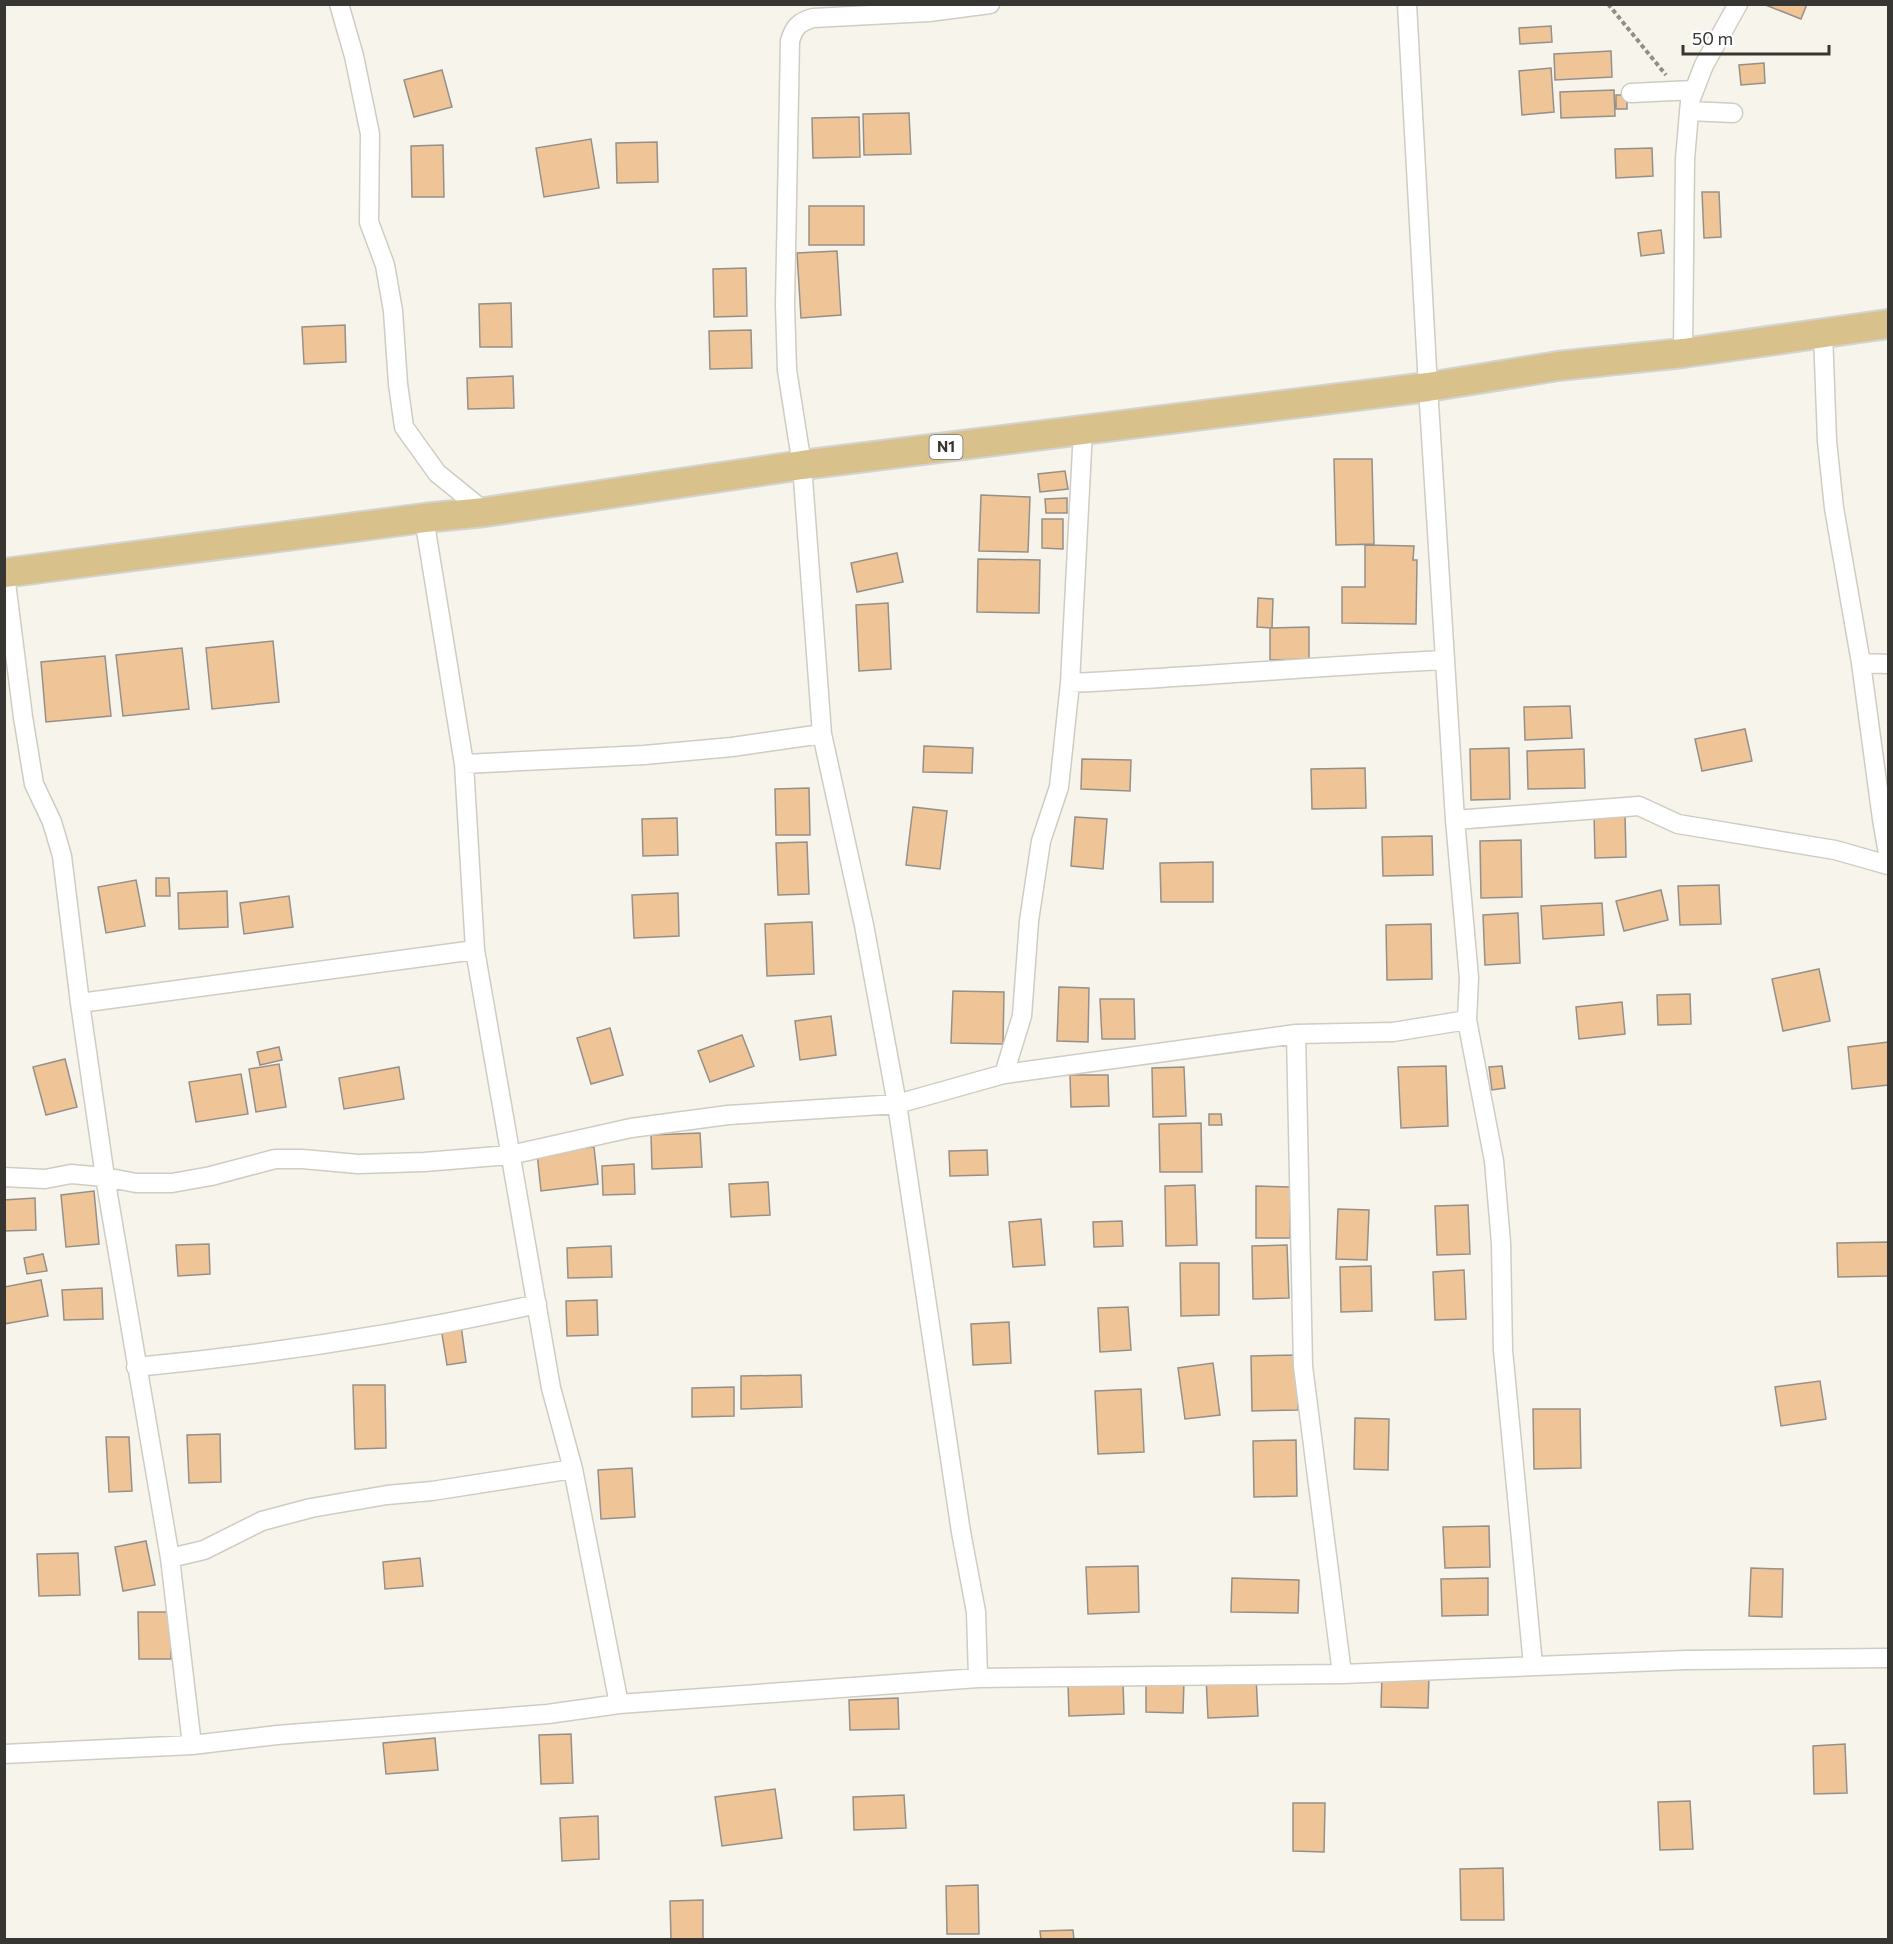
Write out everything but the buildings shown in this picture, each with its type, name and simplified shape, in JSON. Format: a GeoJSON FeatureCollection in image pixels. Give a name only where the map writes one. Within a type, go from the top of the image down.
{"type":"FeatureCollection","features":[{"type":"Feature","properties":{"kind":"main road","name":"N1"},"geometry":{"type":"LineString","coordinates":[[5,571],[484,512],[802,465],[1428,387],[1558,366],[1683,353],[1888,324]]}},
{"type":"Feature","properties":{"kind":"street"},"geometry":{"type":"LineString","coordinates":[[339,4],[354,57],[370,134],[369,222],[385,265],[393,311],[398,384],[404,428],[437,473],[484,512]]}},
{"type":"Feature","properties":{"kind":"street"},"geometry":{"type":"LineString","coordinates":[[978,1678],[976,1612],[961,1532],[897,1104],[864,925],[822,734],[802,465],[787,370],[785,304],[790,41],[797,25],[813,18],[990,4]]}},
{"type":"Feature","properties":{"kind":"street"},"geometry":{"type":"LineString","coordinates":[[1407,4],[1455,820],[1469,978],[1467,1020],[1494,1161],[1501,1243],[1503,1350],[1533,1665]]}},
{"type":"Feature","properties":{"kind":"street"},"geometry":{"type":"LineString","coordinates":[[1683,353],[1685,159],[1689,111],[1685,90],[1704,65],[1738,4]]}},
{"type":"Feature","properties":{"kind":"street"},"geometry":{"type":"LineString","coordinates":[[1631,93],[1685,90]]}},
{"type":"Feature","properties":{"kind":"street"},"geometry":{"type":"LineString","coordinates":[[1689,111],[1733,113]]}},
{"type":"Feature","properties":{"kind":"street"},"geometry":{"type":"LineString","coordinates":[[1823,333],[1827,441],[1834,508],[1861,663],[1888,854]]}},
{"type":"Feature","properties":{"kind":"street"},"geometry":{"type":"LineString","coordinates":[[1004,1074],[1022,1016],[1029,921],[1041,841],[1059,787],[1070,683],[1083,430]]}},
{"type":"Feature","properties":{"kind":"street"},"geometry":{"type":"LineString","coordinates":[[424,518],[464,764],[475,950],[551,1388],[573,1469],[619,1704]]}},
{"type":"Feature","properties":{"kind":"street"},"geometry":{"type":"LineString","coordinates":[[5,571],[22,717],[34,784],[52,822],[62,856],[80,1004],[105,1177],[170,1558],[192,1745]]}},
{"type":"Feature","properties":{"kind":"street"},"geometry":{"type":"LineString","coordinates":[[1070,683],[1445,660]]}},
{"type":"Feature","properties":{"kind":"street"},"geometry":{"type":"LineString","coordinates":[[1861,663],[1888,664]]}},
{"type":"Feature","properties":{"kind":"street"},"geometry":{"type":"LineString","coordinates":[[464,764],[644,755],[732,747],[822,734]]}},
{"type":"Feature","properties":{"kind":"street"},"geometry":{"type":"LineString","coordinates":[[1455,820],[1639,806],[1678,824],[1835,850],[1888,865]]}},
{"type":"Feature","properties":{"kind":"street"},"geometry":{"type":"LineString","coordinates":[[80,1004],[475,950]]}},
{"type":"Feature","properties":{"kind":"street"},"geometry":{"type":"LineString","coordinates":[[4,1177],[45,1179],[71,1174],[136,1183],[172,1183],[275,1160],[302,1159],[358,1164],[424,1162],[510,1155],[642,1126],[728,1115],[897,1104],[1004,1074],[1296,1034],[1393,1032],[1467,1020]]}},
{"type":"Feature","properties":{"kind":"street"},"geometry":{"type":"LineString","coordinates":[[1296,1034],[1303,1366],[1342,1674]]}},
{"type":"Feature","properties":{"kind":"street"},"geometry":{"type":"LineString","coordinates":[[136,1367],[269,1353],[391,1335],[537,1304]]}},
{"type":"Feature","properties":{"kind":"street"},"geometry":{"type":"LineString","coordinates":[[170,1558],[204,1550],[262,1521],[310,1508],[573,1469]]}},
{"type":"Feature","properties":{"kind":"street"},"geometry":{"type":"LineString","coordinates":[[4,1754],[192,1745],[548,1714],[619,1704],[978,1678],[1342,1674],[1686,1660],[1888,1658]]}},
{"type":"Feature","properties":{"kind":"path"},"geometry":{"type":"LineString","coordinates":[[1608,4],[1685,90]]}}]}
